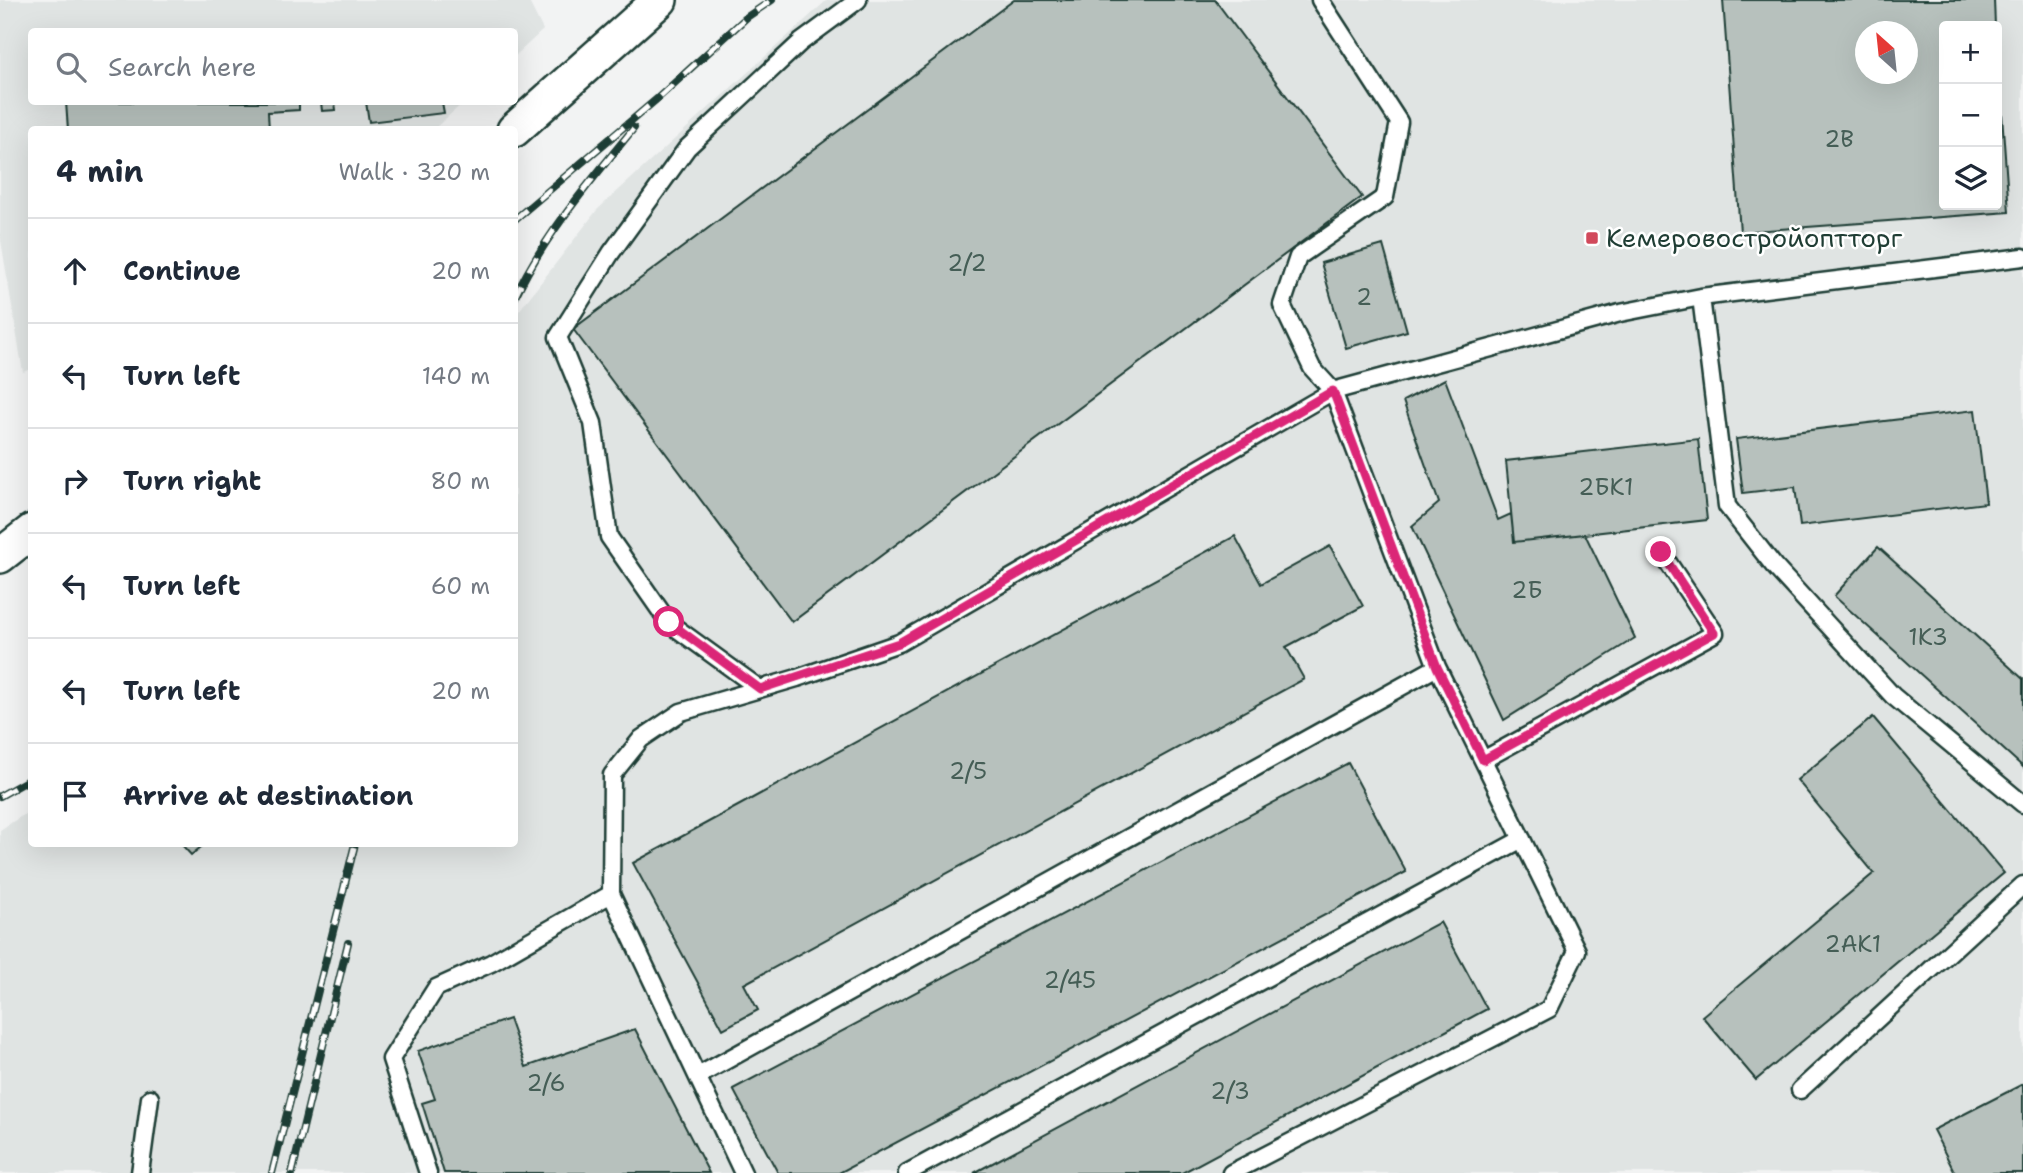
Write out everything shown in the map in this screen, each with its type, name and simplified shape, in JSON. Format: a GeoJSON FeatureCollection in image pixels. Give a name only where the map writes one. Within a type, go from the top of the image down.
{"type":"FeatureCollection","features":[{"type":"Feature","properties":{"kind":"street"},"geometry":{"type":"LineString","coordinates":[[518,126],[660,0]]}},
{"type":"Feature","properties":{"kind":"street"},"geometry":{"type":"LineString","coordinates":[[0,556],[28,534]]}},
{"type":"Feature","properties":{"kind":"lane"},"geometry":{"type":"LineString","coordinates":[[760,689],[669,622],[609,537],[593,424],[558,337],[611,253],[687,148],[801,42],[858,0]]}},
{"type":"Feature","properties":{"kind":"lane"},"geometry":{"type":"LineString","coordinates":[[1231,1173],[1549,1009],[1577,951],[1437,667],[1333,391],[1312,368],[1282,305],[1298,257],[1385,197],[1399,122],[1320,0]]}},
{"type":"Feature","properties":{"kind":"lane"},"geometry":{"type":"LineString","coordinates":[[743,1173],[611,894],[612,775],[642,739],[681,712],[899,643],[1333,391],[1620,313],[1701,297],[2023,257]]}},
{"type":"Feature","properties":{"kind":"lane"},"geometry":{"type":"LineString","coordinates":[[1701,297],[1727,506],[1774,566],[1893,695],[2023,804]]}},
{"type":"Feature","properties":{"kind":"lane"},"geometry":{"type":"LineString","coordinates":[[1483,760],[1714,633],[1661,552]]}},
{"type":"Feature","properties":{"kind":"lane"},"geometry":{"type":"LineString","coordinates":[[698,1076],[1437,667]]}},
{"type":"Feature","properties":{"kind":"lane"},"geometry":{"type":"LineString","coordinates":[[907,1173],[1522,839]]}},
{"type":"Feature","properties":{"kind":"lane"},"geometry":{"type":"LineString","coordinates":[[1800,1090],[2023,885]]}},
{"type":"Feature","properties":{"kind":"lane"},"geometry":{"type":"LineString","coordinates":[[428,1173],[391,1059],[436,988],[491,963],[611,894]]}},
{"type":"Feature","properties":{"kind":"lane"},"geometry":{"type":"LineString","coordinates":[[139,1173],[150,1098]]}},
{"type":"Feature","properties":{"kind":"shaded area"},"geometry":{"type":"Polygon","coordinates":[[[0,0],[528,0],[543,30],[518,53],[518,28],[28,28],[28,105],[461,105],[437,126],[28,126],[28,370],[23,372],[0,235],[0,0]]]}},
{"type":"Feature","properties":{"kind":"shaded area"},"geometry":{"type":"Polygon","coordinates":[[[827,0],[2023,0],[2023,1173],[0,1173],[0,830],[28,812],[28,847],[518,847],[518,312],[597,210],[827,0]]]}},
{"type":"Feature","properties":{"kind":"building"},"geometry":{"type":"Polygon","coordinates":[[[1014,0],[1215,0],[1362,197],[792,622],[573,329],[1014,0]]]}},
{"type":"Feature","properties":{"kind":"building"},"geometry":{"type":"Polygon","coordinates":[[[1723,0],[1994,0],[1995,21],[1939,21],[1939,210],[2002,210],[2002,114],[2009,212],[1740,232],[1723,0]]]}},
{"type":"Feature","properties":{"kind":"building"},"geometry":{"type":"Polygon","coordinates":[[[66,105],[299,105],[299,110],[268,112],[269,126],[68,126],[66,105]]]}},
{"type":"Feature","properties":{"kind":"building"},"geometry":{"type":"Polygon","coordinates":[[[321,105],[335,105],[336,110],[322,111],[321,105]]]}},
{"type":"Feature","properties":{"kind":"building"},"geometry":{"type":"Polygon","coordinates":[[[366,105],[443,105],[444,113],[369,122],[366,105]]]}},
{"type":"Feature","properties":{"kind":"building"},"geometry":{"type":"Polygon","coordinates":[[[1383,245],[1407,331],[1346,348],[1321,263],[1383,245]]]}},
{"type":"Feature","properties":{"kind":"building"},"geometry":{"type":"Polygon","coordinates":[[[1445,379],[1498,520],[1511,514],[1514,542],[1585,534],[1635,638],[1504,720],[1412,526],[1439,503],[1403,401],[1445,379]]]}},
{"type":"Feature","properties":{"kind":"building"},"geometry":{"type":"Polygon","coordinates":[[[1975,410],[1986,503],[1800,526],[1795,487],[1743,493],[1736,439],[1975,410]]]}},
{"type":"Feature","properties":{"kind":"building"},"geometry":{"type":"Polygon","coordinates":[[[1698,439],[1707,520],[1514,542],[1506,461],[1698,439]]]}},
{"type":"Feature","properties":{"kind":"building"},"geometry":{"type":"Polygon","coordinates":[[[1235,536],[1261,584],[1330,546],[1363,606],[1286,647],[1304,679],[744,984],[758,1010],[723,1029],[633,863],[1235,536]]]}},
{"type":"Feature","properties":{"kind":"building"},"geometry":{"type":"Polygon","coordinates":[[[1878,547],[2023,679],[2023,767],[1834,596],[1878,547]]]}},
{"type":"Feature","properties":{"kind":"building"},"geometry":{"type":"Polygon","coordinates":[[[1873,717],[2004,873],[1756,1080],[1702,1016],[1874,873],[1797,780],[1873,717]]]}},
{"type":"Feature","properties":{"kind":"building"},"geometry":{"type":"Polygon","coordinates":[[[1348,763],[1406,872],[839,1173],[778,1173],[733,1089],[1348,763]]]}},
{"type":"Feature","properties":{"kind":"building"},"geometry":{"type":"Polygon","coordinates":[[[184,847],[201,847],[191,855],[184,847]]]}},
{"type":"Feature","properties":{"kind":"building"},"geometry":{"type":"Polygon","coordinates":[[[1440,922],[1487,1009],[1182,1173],[974,1173],[1440,922]]]}},
{"type":"Feature","properties":{"kind":"building"},"geometry":{"type":"Polygon","coordinates":[[[509,1019],[526,1067],[635,1029],[709,1173],[444,1173],[422,1103],[435,1099],[418,1051],[509,1019]]]}},
{"type":"Feature","properties":{"kind":"building"},"geometry":{"type":"Polygon","coordinates":[[[2023,1084],[2023,1173],[1955,1173],[1933,1130],[2023,1084]]]}},
{"type":"Feature","properties":{"kind":"railway"},"geometry":{"type":"LineString","coordinates":[[518,217],[658,98],[747,17],[772,0]]}},
{"type":"Feature","properties":{"kind":"railway"},"geometry":{"type":"LineString","coordinates":[[518,291],[554,231],[634,128]]}},
{"type":"Feature","properties":{"kind":"railway"},"geometry":{"type":"LineString","coordinates":[[0,796],[28,780]]}},
{"type":"Feature","properties":{"kind":"railway"},"geometry":{"type":"LineString","coordinates":[[272,1173],[354,847]]}},
{"type":"Feature","properties":{"kind":"railway"},"geometry":{"type":"LineString","coordinates":[[292,1173],[348,943]]}},
{"type":"Feature","properties":{"kind":"place","name":"Кемеровостройоптторг"},"geometry":{"type":"Point","coordinates":[1592,238]}},
{"type":"Feature","properties":{"kind":"route"},"geometry":{"type":"LineString","coordinates":[[669,622],[760,689],[899,643],[1333,391],[1437,667],[1483,760],[1714,633],[1661,552]]}}]}
